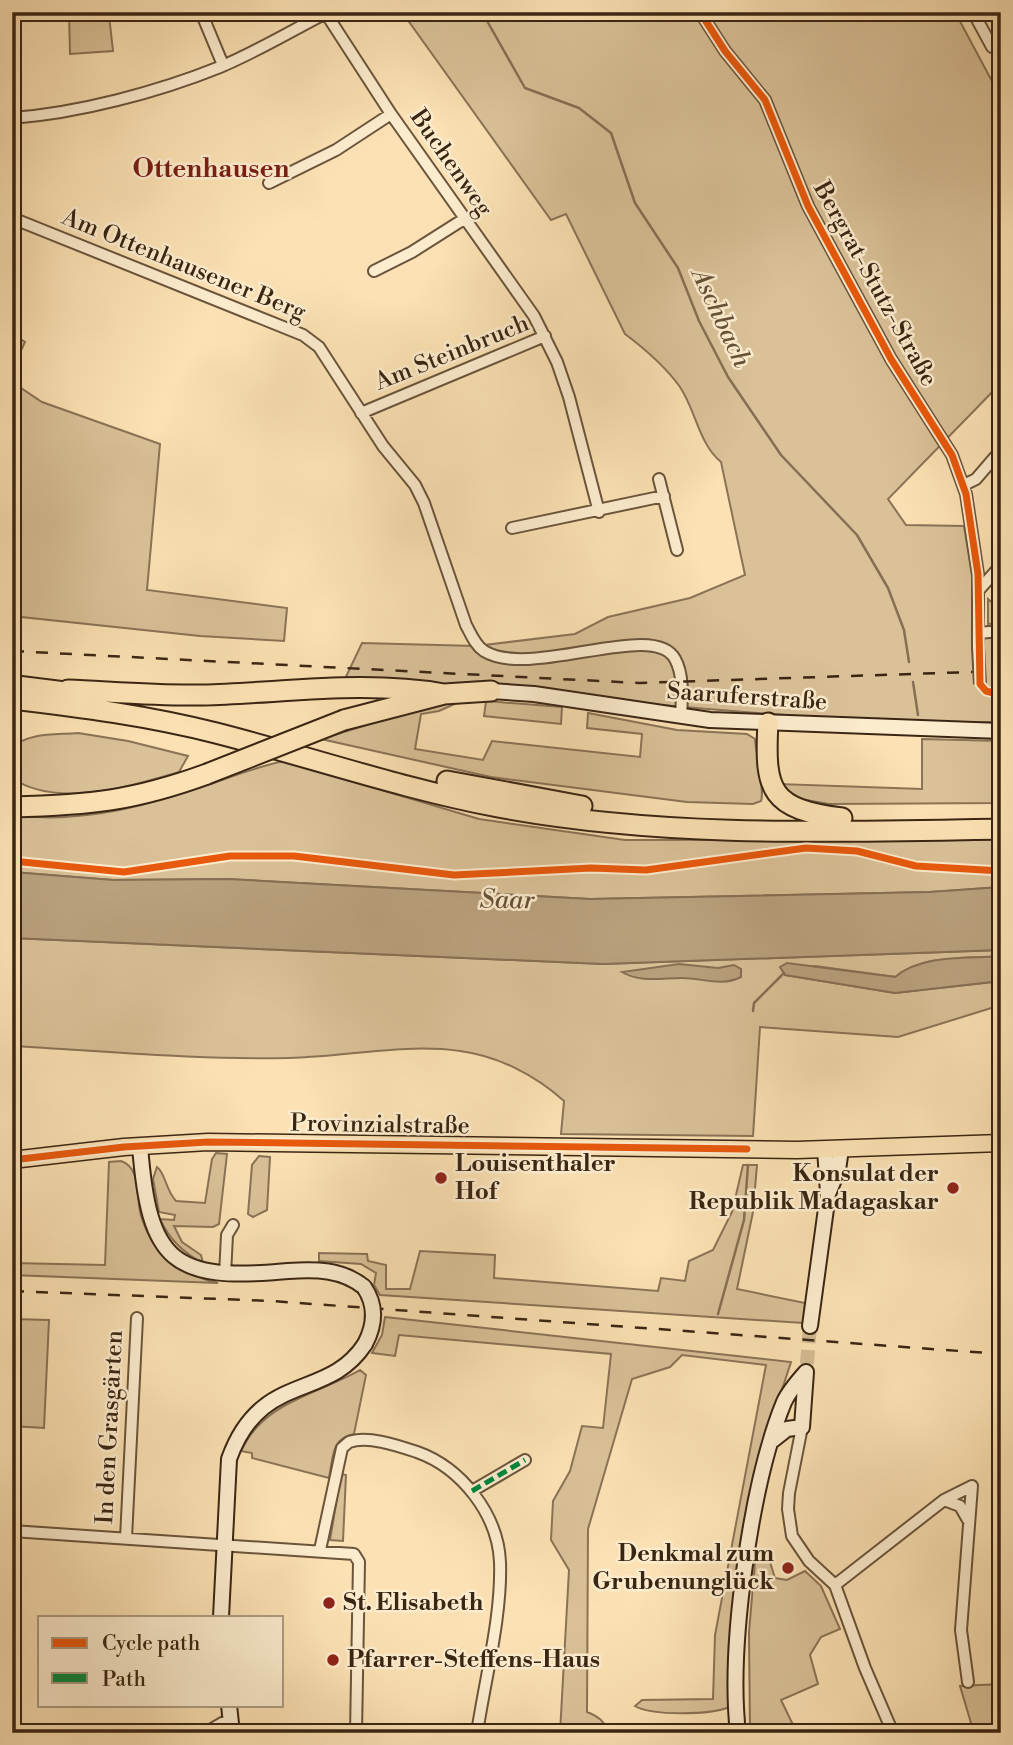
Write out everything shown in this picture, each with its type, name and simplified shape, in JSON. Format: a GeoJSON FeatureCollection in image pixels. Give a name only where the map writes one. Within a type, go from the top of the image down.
{"type":"FeatureCollection","features":[{"type":"Feature","properties":{"kind":"highway"},"geometry":{"type":"LineString","coordinates":[[12,686],[202,695],[274,689],[377,688],[415,689],[444,694]]}},
{"type":"Feature","properties":{"kind":"highway"},"geometry":{"type":"LineString","coordinates":[[49,689],[168,708],[438,779],[579,806],[733,818],[842,818]]}},
{"type":"Feature","properties":{"kind":"highway"},"geometry":{"type":"LineString","coordinates":[[18,805],[112,802],[147,794],[207,774],[344,720],[444,694],[491,691]]}},
{"type":"Feature","properties":{"kind":"highway"},"geometry":{"type":"LineString","coordinates":[[12,699],[164,721],[438,793],[528,811],[620,824],[707,830],[955,823],[1001,816]]}},
{"type":"Feature","properties":{"kind":"highway"},"geometry":{"type":"LineString","coordinates":[[12,710],[62,705]]}},
{"type":"Feature","properties":{"kind":"highway"},"geometry":{"type":"LineString","coordinates":[[768,723],[767,768],[773,789],[788,804],[798,810],[890,824]]}},
{"type":"Feature","properties":{"kind":"highway"},"geometry":{"type":"LineString","coordinates":[[955,823],[1001,830]]}},
{"type":"Feature","properties":{"kind":"main road","name":"Provinzialstraße"},"geometry":{"type":"LineString","coordinates":[[12,1160],[140,1146],[241,1141],[747,1149],[1001,1143]]}},
{"type":"Feature","properties":{"kind":"street"},"geometry":{"type":"LineString","coordinates":[[201,12],[223,65]]}},
{"type":"Feature","properties":{"kind":"street","name":"Bergrat-Stutz-Straße"},"geometry":{"type":"LineString","coordinates":[[700,12],[725,51],[765,100],[808,206],[891,359],[952,455],[964,485],[979,590],[980,684]]}},
{"type":"Feature","properties":{"kind":"street"},"geometry":{"type":"LineString","coordinates":[[973,12],[992,47]]}},
{"type":"Feature","properties":{"kind":"street"},"geometry":{"type":"LineString","coordinates":[[12,118],[46,115],[191,78],[223,65],[326,13]]}},
{"type":"Feature","properties":{"kind":"street","name":"Buchenweg"},"geometry":{"type":"LineString","coordinates":[[326,13],[391,114],[545,336]]}},
{"type":"Feature","properties":{"kind":"street"},"geometry":{"type":"LineString","coordinates":[[269,183],[336,150],[391,114]]}},
{"type":"Feature","properties":{"kind":"street","name":"Am Ottenhausener Berg"},"geometry":{"type":"LineString","coordinates":[[12,218],[303,335],[319,346],[361,412],[415,485],[466,625],[485,652],[509,658],[541,659],[639,643],[662,647],[675,659],[680,672],[681,717]]}},
{"type":"Feature","properties":{"kind":"street"},"geometry":{"type":"LineString","coordinates":[[374,271],[412,252],[464,219]]}},
{"type":"Feature","properties":{"kind":"street","name":"Am Steinbruch"},"geometry":{"type":"LineString","coordinates":[[361,412],[545,336],[572,407],[599,512]]}},
{"type":"Feature","properties":{"kind":"street"},"geometry":{"type":"LineString","coordinates":[[964,485],[976,479],[1001,450]]}},
{"type":"Feature","properties":{"kind":"street"},"geometry":{"type":"LineString","coordinates":[[659,479],[677,550]]}},
{"type":"Feature","properties":{"kind":"street"},"geometry":{"type":"LineString","coordinates":[[512,528],[599,512],[664,496]]}},
{"type":"Feature","properties":{"kind":"street"},"geometry":{"type":"LineString","coordinates":[[979,590],[1001,565]]}},
{"type":"Feature","properties":{"kind":"street"},"geometry":{"type":"LineString","coordinates":[[978,633],[1001,631]]}},
{"type":"Feature","properties":{"kind":"street","name":"Saaruferstraße"},"geometry":{"type":"LineString","coordinates":[[491,691],[534,694],[681,717],[768,723],[1001,731]]}},
{"type":"Feature","properties":{"kind":"street"},"geometry":{"type":"LineString","coordinates":[[140,1146],[148,1216],[161,1242],[177,1259],[199,1271],[225,1276],[309,1269],[332,1271],[354,1278],[364,1287],[374,1312],[373,1329],[351,1363],[270,1401],[246,1423],[229,1458],[221,1616]]}},
{"type":"Feature","properties":{"kind":"street"},"geometry":{"type":"LineString","coordinates":[[810,1326],[833,1149]]}},
{"type":"Feature","properties":{"kind":"street"},"geometry":{"type":"LineString","coordinates":[[225,1276],[227,1235],[233,1225]]}},
{"type":"Feature","properties":{"kind":"street","name":"In den Grasgärten"},"geometry":{"type":"LineString","coordinates":[[126,1538],[137,1318]]}},
{"type":"Feature","properties":{"kind":"street"},"geometry":{"type":"LineString","coordinates":[[738,1733],[739,1637],[756,1507],[784,1402],[806,1368],[802,1426],[789,1493],[789,1524],[803,1554],[835,1585],[864,1668],[892,1733]]}},
{"type":"Feature","properties":{"kind":"street"},"geometry":{"type":"LineString","coordinates":[[773,1440],[787,1429],[802,1426]]}},
{"type":"Feature","properties":{"kind":"street"},"geometry":{"type":"LineString","coordinates":[[320,1550],[342,1448],[354,1440],[398,1446],[440,1464],[472,1491],[493,1531],[500,1563],[498,1598],[477,1733]]}},
{"type":"Feature","properties":{"kind":"street"},"geometry":{"type":"LineString","coordinates":[[472,1491],[525,1460]]}},
{"type":"Feature","properties":{"kind":"street"},"geometry":{"type":"LineString","coordinates":[[835,1585],[944,1500],[972,1486],[961,1630],[968,1682]]}},
{"type":"Feature","properties":{"kind":"street"},"geometry":{"type":"LineString","coordinates":[[944,1500],[960,1506],[969,1523]]}},
{"type":"Feature","properties":{"kind":"street"},"geometry":{"type":"LineString","coordinates":[[12,1531],[224,1543],[354,1554],[359,1562],[356,1733]]}},
{"type":"Feature","properties":{"kind":"street"},"geometry":{"type":"LineString","coordinates":[[205,1733],[222,1723],[232,1727],[229,1706]]}},
{"type":"Feature","properties":{"kind":"shaded area"},"geometry":{"type":"Polygon","coordinates":[[[69,12],[115,12],[109,15],[113,51],[70,54],[69,12]]]}},
{"type":"Feature","properties":{"kind":"shaded area"},"geometry":{"type":"Polygon","coordinates":[[[402,12],[955,12],[1001,98],[1001,383],[888,499],[906,525],[964,526],[973,582],[972,639],[1001,637],[1001,722],[836,718],[425,686],[343,683],[362,643],[476,646],[575,634],[608,617],[690,598],[745,575],[721,462],[703,437],[680,387],[654,358],[625,334],[566,214],[551,220],[402,12]]]}},
{"type":"Feature","properties":{"kind":"shaded area"},"geometry":{"type":"Polygon","coordinates":[[[12,334],[25,342],[12,370],[12,334]]]}},
{"type":"Feature","properties":{"kind":"shaded area"},"geometry":{"type":"Polygon","coordinates":[[[12,382],[42,402],[160,444],[147,590],[287,608],[284,641],[200,636],[12,616],[12,382]]]}},
{"type":"Feature","properties":{"kind":"shaded area"},"geometry":{"type":"Polygon","coordinates":[[[988,599],[1001,610],[1001,623],[988,624],[988,599]]]}},
{"type":"Feature","properties":{"kind":"shaded area"},"geometry":{"type":"Polygon","coordinates":[[[486,701],[562,707],[561,724],[484,716],[486,701]]]}},
{"type":"Feature","properties":{"kind":"shaded area"},"geometry":{"type":"Polygon","coordinates":[[[459,702],[439,711],[421,714],[415,749],[483,760],[492,741],[640,757],[642,734],[587,728],[588,713],[677,730],[747,734],[755,739],[761,801],[753,804],[687,802],[491,777],[321,739],[422,708],[459,702]]]}},
{"type":"Feature","properties":{"kind":"shaded area"},"geometry":{"type":"Polygon","coordinates":[[[78,733],[128,741],[188,756],[179,772],[94,792],[50,792],[30,787],[12,778],[12,748],[19,743],[43,735],[78,733]]]}},
{"type":"Feature","properties":{"kind":"shaded area"},"geometry":{"type":"Polygon","coordinates":[[[922,739],[1001,741],[1001,803],[829,804],[795,798],[780,784],[922,789],[922,739]]]}},
{"type":"Feature","properties":{"kind":"shaded area"},"geometry":{"type":"Polygon","coordinates":[[[284,761],[479,819],[625,840],[1001,839],[1001,887],[930,892],[590,899],[227,879],[113,880],[12,872],[12,815],[79,816],[123,809],[284,761]]]}},
{"type":"Feature","properties":{"kind":"shaded area"},"geometry":{"type":"Polygon","coordinates":[[[12,938],[603,964],[1001,950],[1001,956],[919,964],[896,977],[815,966],[785,975],[895,993],[1001,981],[1001,1005],[898,1037],[760,1027],[753,1136],[561,1134],[564,1101],[515,1068],[488,1057],[460,1051],[418,1049],[254,1058],[12,1046],[12,938]]]}},
{"type":"Feature","properties":{"kind":"shaded area"},"geometry":{"type":"Polygon","coordinates":[[[216,1153],[227,1154],[219,1224],[213,1227],[174,1226],[182,1242],[201,1255],[203,1263],[177,1245],[168,1233],[160,1219],[174,1220],[175,1215],[159,1212],[153,1179],[157,1167],[176,1201],[205,1203],[212,1159],[216,1153]]]}},
{"type":"Feature","properties":{"kind":"shaded area"},"geometry":{"type":"Polygon","coordinates":[[[259,1156],[270,1157],[267,1210],[253,1217],[248,1214],[252,1165],[259,1156]]]}},
{"type":"Feature","properties":{"kind":"shaded area"},"geometry":{"type":"Polygon","coordinates":[[[121,1161],[133,1171],[142,1219],[158,1250],[182,1271],[218,1283],[12,1275],[12,1263],[105,1265],[109,1162],[121,1161]]]}},
{"type":"Feature","properties":{"kind":"shaded area"},"geometry":{"type":"Polygon","coordinates":[[[743,1165],[757,1165],[753,1212],[737,1289],[805,1303],[803,1323],[380,1295],[374,1285],[376,1273],[361,1264],[319,1261],[319,1253],[367,1254],[368,1261],[386,1265],[386,1289],[410,1289],[420,1251],[495,1255],[494,1278],[658,1291],[661,1278],[685,1281],[689,1261],[713,1250],[732,1212],[743,1165]]]}},
{"type":"Feature","properties":{"kind":"shaded area"},"geometry":{"type":"Polygon","coordinates":[[[385,1317],[791,1362],[772,1420],[729,1707],[709,1712],[682,1713],[654,1712],[635,1706],[642,1700],[713,1699],[715,1635],[766,1365],[682,1355],[670,1367],[632,1379],[588,1529],[587,1712],[605,1725],[607,1733],[560,1733],[569,1570],[551,1540],[553,1501],[570,1471],[582,1426],[603,1428],[611,1354],[399,1335],[395,1356],[372,1353],[382,1335],[385,1317]]]}},
{"type":"Feature","properties":{"kind":"shaded area"},"geometry":{"type":"Polygon","coordinates":[[[12,1319],[49,1320],[44,1428],[12,1426],[12,1319]]]}},
{"type":"Feature","properties":{"kind":"shaded area"},"geometry":{"type":"Polygon","coordinates":[[[360,1370],[366,1375],[354,1434],[346,1436],[337,1444],[329,1478],[252,1458],[252,1453],[241,1451],[251,1434],[277,1410],[360,1370]]]}},
{"type":"Feature","properties":{"kind":"shaded area"},"geometry":{"type":"Polygon","coordinates":[[[341,1474],[346,1475],[343,1541],[330,1540],[341,1474]]]}},
{"type":"Feature","properties":{"kind":"shaded area"},"geometry":{"type":"Polygon","coordinates":[[[755,1562],[770,1562],[775,1578],[787,1580],[805,1571],[821,1586],[840,1629],[821,1637],[810,1655],[818,1684],[781,1700],[797,1733],[750,1733],[749,1632],[755,1562]]]}},
{"type":"Feature","properties":{"kind":"shaded area"},"geometry":{"type":"Polygon","coordinates":[[[1001,1684],[1001,1733],[974,1733],[960,1686],[1001,1684]]]}},
{"type":"Feature","properties":{"kind":"water","name":"Saar"},"geometry":{"type":"Polygon","coordinates":[[[12,872],[113,880],[227,879],[590,899],[930,892],[1001,887],[1001,950],[603,964],[12,938],[12,872]]]}},
{"type":"Feature","properties":{"kind":"water"},"geometry":{"type":"Polygon","coordinates":[[[1001,956],[1001,981],[895,993],[785,975],[780,967],[787,963],[895,977],[918,964],[931,961],[1001,956]]]}},
{"type":"Feature","properties":{"kind":"water"},"geometry":{"type":"Polygon","coordinates":[[[679,964],[718,968],[734,965],[741,969],[741,977],[719,982],[682,978],[636,978],[622,972],[679,964]]]}},
{"type":"Feature","properties":{"kind":"waterway","name":"Aschbach"},"geometry":{"type":"LineString","coordinates":[[482,12],[525,88],[579,108],[611,133],[635,203],[678,268],[699,321],[728,377],[781,455],[857,535],[888,588],[904,630],[909,662]]}},
{"type":"Feature","properties":{"kind":"waterway","name":"Aschbach"},"geometry":{"type":"LineString","coordinates":[[913,682],[918,715]]}},
{"type":"Feature","properties":{"kind":"waterway"},"geometry":{"type":"LineString","coordinates":[[753,1011],[754,1003],[784,973]]}},
{"type":"Feature","properties":{"kind":"waterway"},"geometry":{"type":"LineString","coordinates":[[718,1314],[744,1220],[748,1165]]}},
{"type":"Feature","properties":{"kind":"tunnel"},"geometry":{"type":"LineString","coordinates":[[807,1364],[810,1326]]}},
{"type":"Feature","properties":{"kind":"railway"},"geometry":{"type":"LineString","coordinates":[[12,651],[639,683],[1001,671]]}},
{"type":"Feature","properties":{"kind":"railway"},"geometry":{"type":"LineString","coordinates":[[12,1291],[272,1301],[1001,1354]]}},
{"type":"Feature","properties":{"kind":"marked path"},"geometry":{"type":"LineString","coordinates":[[472,1491],[525,1460]]}},
{"type":"Feature","properties":{"kind":"cycle path"},"geometry":{"type":"LineString","coordinates":[[700,12],[725,51],[765,100],[808,206],[891,359],[952,455],[966,494],[978,574],[980,684],[986,691],[1001,695]]}},
{"type":"Feature","properties":{"kind":"cycle path"},"geometry":{"type":"LineString","coordinates":[[12,861],[124,872],[230,856],[294,856],[454,875],[591,868],[646,870],[806,848],[857,851],[916,866],[1001,871]]}},
{"type":"Feature","properties":{"kind":"cycle path"},"geometry":{"type":"LineString","coordinates":[[12,1160],[124,1147],[208,1142],[747,1149]]}},
{"type":"Feature","properties":{"kind":"place","name":"Louisenthaler Hof"},"geometry":{"type":"Point","coordinates":[441,1178]}},
{"type":"Feature","properties":{"kind":"place","name":"Konsulat der Republik Madagaskar"},"geometry":{"type":"Point","coordinates":[953,1188]}},
{"type":"Feature","properties":{"kind":"place","name":"Denkmal zum Grubenunglück"},"geometry":{"type":"Point","coordinates":[788,1568]}},
{"type":"Feature","properties":{"kind":"place","name":"St. Elisabeth"},"geometry":{"type":"Point","coordinates":[329,1603]}},
{"type":"Feature","properties":{"kind":"place","name":"Pfarrer-Steffens-Haus"},"geometry":{"type":"Point","coordinates":[333,1660]}},
{"type":"Feature","properties":{"kind":"district","name":"Ottenhausen"},"geometry":{"type":"Point","coordinates":[211,169]}}]}
